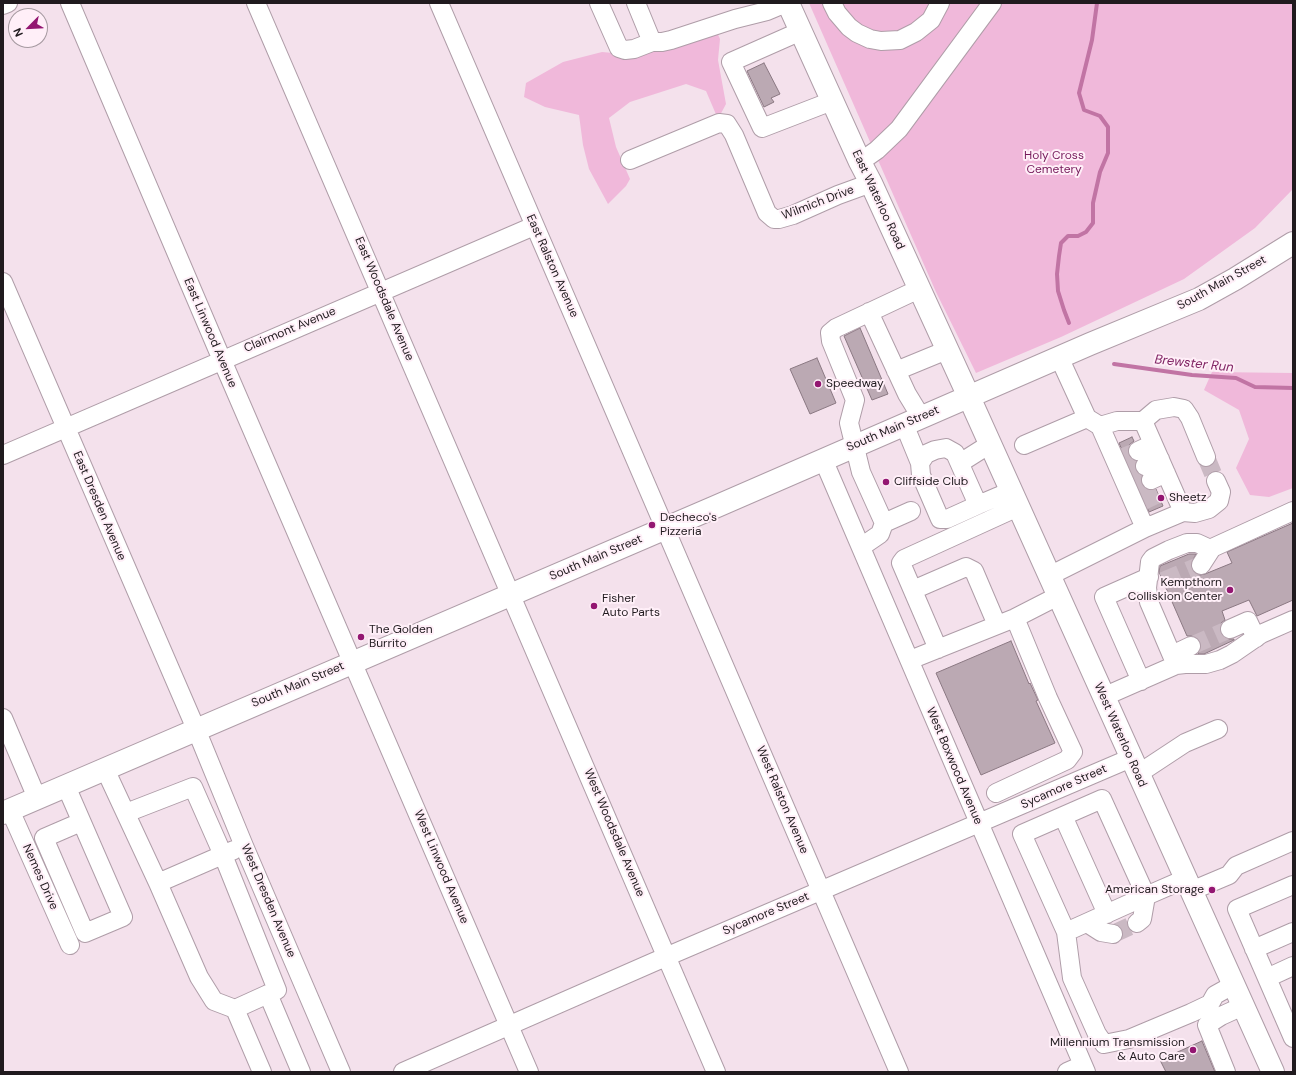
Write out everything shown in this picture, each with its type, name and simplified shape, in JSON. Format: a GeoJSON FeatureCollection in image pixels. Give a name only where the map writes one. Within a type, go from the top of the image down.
{"type":"FeatureCollection","features":[{"type":"Feature","properties":{"kind":"main road","name":"East Waterloo Road"},"geometry":{"type":"LineString","coordinates":[[787,3],[969,397]]}},
{"type":"Feature","properties":{"kind":"main road","name":"South Main Street"},"geometry":{"type":"LineString","coordinates":[[7,811],[1059,357],[1199,299],[1235,279],[1293,243]]}},
{"type":"Feature","properties":{"kind":"main road","name":"West Waterloo Road"},"geometry":{"type":"LineString","coordinates":[[969,397],[1272,1072]]}},
{"type":"Feature","properties":{"kind":"street"},"geometry":{"type":"LineString","coordinates":[[3,5],[8,3]]}},
{"type":"Feature","properties":{"kind":"street","name":"East Linwood Avenue"},"geometry":{"type":"LineString","coordinates":[[70,3],[222,360],[353,662]]}},
{"type":"Feature","properties":{"kind":"street","name":"East Woodsdale Avenue"},"geometry":{"type":"LineString","coordinates":[[256,3],[511,594]]}},
{"type":"Feature","properties":{"kind":"street","name":"East Ralston Avenue"},"geometry":{"type":"LineString","coordinates":[[439,3],[665,528]]}},
{"type":"Feature","properties":{"kind":"street"},"geometry":{"type":"LineString","coordinates":[[599,3],[619,48],[625,50],[634,49],[652,42],[670,40],[735,19],[768,12],[787,3]]}},
{"type":"Feature","properties":{"kind":"street"},"geometry":{"type":"LineString","coordinates":[[636,3],[652,42]]}},
{"type":"Feature","properties":{"kind":"street"},"geometry":{"type":"LineString","coordinates":[[832,3],[843,22],[857,33],[870,39],[890,41],[900,40],[924,27],[931,20],[940,3]]}},
{"type":"Feature","properties":{"kind":"street"},"geometry":{"type":"LineString","coordinates":[[860,162],[877,150],[899,129],[992,3]]}},
{"type":"Feature","properties":{"kind":"street"},"geometry":{"type":"LineString","coordinates":[[801,31],[731,62],[762,128],[832,101]]}},
{"type":"Feature","properties":{"kind":"street","name":"Wilmich Drive"},"geometry":{"type":"LineString","coordinates":[[630,160],[719,123],[727,124],[734,135],[767,213],[774,219],[793,215],[871,182]]}},
{"type":"Feature","properties":{"kind":"street","name":"Clairmont Avenue"},"geometry":{"type":"LineString","coordinates":[[3,455],[534,226]]}},
{"type":"Feature","properties":{"kind":"street","name":"East Dresden Avenue"},"geometry":{"type":"LineString","coordinates":[[3,282],[196,729]]}},
{"type":"Feature","properties":{"kind":"street"},"geometry":{"type":"LineString","coordinates":[[861,547],[880,534],[884,523],[861,472],[848,423],[855,400],[831,341],[830,333],[836,328],[919,289]]}},
{"type":"Feature","properties":{"kind":"street"},"geometry":{"type":"LineString","coordinates":[[869,312],[906,394],[920,463],[921,475],[940,518],[948,519],[978,505],[1014,499]]}},
{"type":"Feature","properties":{"kind":"street"},"geometry":{"type":"LineString","coordinates":[[896,371],[947,350]]}},
{"type":"Feature","properties":{"kind":"street"},"geometry":{"type":"LineString","coordinates":[[1059,357],[1094,422],[1142,475],[1183,512]]}},
{"type":"Feature","properties":{"kind":"street"},"geometry":{"type":"LineString","coordinates":[[1024,445],[1094,422],[1143,421],[1156,410],[1174,407],[1184,408],[1190,418],[1206,457]]}},
{"type":"Feature","properties":{"kind":"street"},"geometry":{"type":"LineString","coordinates":[[1143,421],[1142,475],[1145,528]]}},
{"type":"Feature","properties":{"kind":"street"},"geometry":{"type":"LineString","coordinates":[[960,463],[990,444]]}},
{"type":"Feature","properties":{"kind":"street"},"geometry":{"type":"LineString","coordinates":[[920,463],[926,454],[935,450],[946,448],[955,453],[978,505]]}},
{"type":"Feature","properties":{"kind":"street","name":"West Boxwood Avenue"},"geometry":{"type":"LineString","coordinates":[[823,459],[979,823],[1078,1070]]}},
{"type":"Feature","properties":{"kind":"street"},"geometry":{"type":"LineString","coordinates":[[1049,576],[1145,528],[1183,512],[1195,513],[1209,508],[1219,501],[1220,492],[1216,481]]}},
{"type":"Feature","properties":{"kind":"street"},"geometry":{"type":"LineString","coordinates":[[938,649],[901,563],[904,559],[1014,499]]}},
{"type":"Feature","properties":{"kind":"street"},"geometry":{"type":"LineString","coordinates":[[884,523],[911,511]]}},
{"type":"Feature","properties":{"kind":"street"},"geometry":{"type":"LineString","coordinates":[[1293,512],[1212,548],[1192,542],[1169,550],[1153,558],[1150,562],[1153,582],[1149,602],[1174,660],[1185,664],[1206,664],[1220,660],[1232,654],[1261,634],[1293,620]]}},
{"type":"Feature","properties":{"kind":"street","name":"West Ralston Avenue"},"geometry":{"type":"LineString","coordinates":[[665,528],[899,1072]]}},
{"type":"Feature","properties":{"kind":"street"},"geometry":{"type":"LineString","coordinates":[[1201,565],[1212,548]]}},
{"type":"Feature","properties":{"kind":"street"},"geometry":{"type":"LineString","coordinates":[[913,590],[966,567],[974,571],[997,625]]}},
{"type":"Feature","properties":{"kind":"street"},"geometry":{"type":"LineString","coordinates":[[1141,680],[1104,596],[1153,582]]}},
{"type":"Feature","properties":{"kind":"street","name":"West Woodsdale Avenue"},"geometry":{"type":"LineString","coordinates":[[511,594],[716,1072]]}},
{"type":"Feature","properties":{"kind":"street"},"geometry":{"type":"LineString","coordinates":[[910,660],[1015,618],[1058,596]]}},
{"type":"Feature","properties":{"kind":"street"},"geometry":{"type":"LineString","coordinates":[[1015,618],[1048,698],[1086,777],[1096,802]]}},
{"type":"Feature","properties":{"kind":"street"},"geometry":{"type":"LineString","coordinates":[[1230,629],[1248,621],[1256,638]]}},
{"type":"Feature","properties":{"kind":"street"},"geometry":{"type":"LineString","coordinates":[[1103,697],[1141,680],[1174,660],[1191,646]]}},
{"type":"Feature","properties":{"kind":"street","name":"West Linwood Avenue"},"geometry":{"type":"LineString","coordinates":[[353,662],[529,1072]]}},
{"type":"Feature","properties":{"kind":"street"},"geometry":{"type":"LineString","coordinates":[[3,718],[37,798]]}},
{"type":"Feature","properties":{"kind":"street","name":"West Dresden Avenue"},"geometry":{"type":"LineString","coordinates":[[196,729],[244,846],[341,1072]]}},
{"type":"Feature","properties":{"kind":"street","name":"Sycamore Street"},"geometry":{"type":"LineString","coordinates":[[403,1072],[1086,777],[1134,766],[1218,729]]}},
{"type":"Feature","properties":{"kind":"street"},"geometry":{"type":"LineString","coordinates":[[1021,805],[1004,789],[1067,760],[1073,752]]}},
{"type":"Feature","properties":{"kind":"street"},"geometry":{"type":"LineString","coordinates":[[105,769],[158,883],[199,977],[214,1001],[235,1009],[277,990],[223,855],[193,786]]}},
{"type":"Feature","properties":{"kind":"street"},"geometry":{"type":"LineString","coordinates":[[126,813],[215,776]]}},
{"type":"Feature","properties":{"kind":"street"},"geometry":{"type":"LineString","coordinates":[[66,786],[122,917],[85,933],[44,838],[81,822]]}},
{"type":"Feature","properties":{"kind":"street"},"geometry":{"type":"LineString","coordinates":[[1137,924],[1142,919],[1146,896],[1102,799],[1022,834],[1066,932],[1072,978],[1097,1034],[1104,1044],[1129,1039],[1210,1004],[1215,994],[1233,985]]}},
{"type":"Feature","properties":{"kind":"street","name":"Nemes Drive"},"geometry":{"type":"LineString","coordinates":[[7,811],[70,945]]}},
{"type":"Feature","properties":{"kind":"street"},"geometry":{"type":"LineString","coordinates":[[1063,816],[1107,914]]}},
{"type":"Feature","properties":{"kind":"street"},"geometry":{"type":"LineString","coordinates":[[1066,932],[1146,896],[1229,875],[1236,866],[1293,841]]}},
{"type":"Feature","properties":{"kind":"street"},"geometry":{"type":"LineString","coordinates":[[158,883],[244,846]]}},
{"type":"Feature","properties":{"kind":"street"},"geometry":{"type":"LineString","coordinates":[[1293,886],[1237,910],[1267,978],[1289,1019],[1293,1038]]}},
{"type":"Feature","properties":{"kind":"street"},"geometry":{"type":"LineString","coordinates":[[1086,923],[1101,932],[1113,934]]}},
{"type":"Feature","properties":{"kind":"street"},"geometry":{"type":"LineString","coordinates":[[1254,949],[1293,932]]}},
{"type":"Feature","properties":{"kind":"street"},"geometry":{"type":"LineString","coordinates":[[1267,978],[1293,966]]}},
{"type":"Feature","properties":{"kind":"street"},"geometry":{"type":"LineString","coordinates":[[268,994],[301,1072]]}},
{"type":"Feature","properties":{"kind":"street"},"geometry":{"type":"LineString","coordinates":[[1226,1072],[1207,1026],[1221,1016],[1242,1006]]}},
{"type":"Feature","properties":{"kind":"street"},"geometry":{"type":"LineString","coordinates":[[235,1009],[262,1072]]}},
{"type":"Feature","properties":{"kind":"green space","name":"Holy Cross Cemetery"},"geometry":{"type":"Polygon","coordinates":[[[809,3],[1293,3],[1293,189],[1255,228],[1184,279],[1061,337],[976,373],[936,292],[809,3]]]}},
{"type":"Feature","properties":{"kind":"green space"},"geometry":{"type":"Polygon","coordinates":[[[715,28],[720,39],[718,60],[726,104],[718,119],[706,91],[686,84],[630,102],[609,118],[616,147],[630,179],[626,186],[608,204],[589,169],[583,145],[579,115],[545,107],[524,97],[526,83],[563,62],[602,52],[635,55],[663,49],[715,28]]]}},
{"type":"Feature","properties":{"kind":"green space"},"geometry":{"type":"Polygon","coordinates":[[[1212,372],[1293,373],[1293,488],[1269,497],[1250,495],[1236,468],[1249,439],[1239,410],[1204,390],[1212,372]]]}},
{"type":"Feature","properties":{"kind":"building"},"geometry":{"type":"Polygon","coordinates":[[[764,63],[780,94],[771,98],[774,102],[764,107],[747,71],[764,63]]]}},
{"type":"Feature","properties":{"kind":"building"},"geometry":{"type":"Polygon","coordinates":[[[860,328],[888,394],[872,400],[844,336],[860,328]]]}},
{"type":"Feature","properties":{"kind":"building"},"geometry":{"type":"Polygon","coordinates":[[[817,358],[836,403],[810,414],[790,369],[817,358]]]}},
{"type":"Feature","properties":{"kind":"building"},"geometry":{"type":"Polygon","coordinates":[[[1132,437],[1134,441],[1129,445],[1128,455],[1136,461],[1135,470],[1142,476],[1141,484],[1145,489],[1156,489],[1163,506],[1149,512],[1119,443],[1132,437]]]}},
{"type":"Feature","properties":{"kind":"building","name":"Kempthorn Colliskion Center"},"geometry":{"type":"Polygon","coordinates":[[[1293,523],[1293,600],[1257,616],[1249,600],[1222,611],[1225,620],[1221,623],[1220,633],[1224,638],[1234,640],[1204,654],[1198,654],[1201,647],[1201,642],[1197,637],[1187,636],[1159,572],[1160,566],[1189,554],[1196,554],[1191,564],[1192,570],[1195,574],[1205,574],[1232,563],[1227,552],[1293,523]]]}},
{"type":"Feature","properties":{"kind":"building"},"geometry":{"type":"Polygon","coordinates":[[[1011,641],[1029,684],[1030,683],[1038,700],[1036,701],[1055,743],[981,775],[936,673],[1011,641]]]}},
{"type":"Feature","properties":{"kind":"building","name":"Millennium Transmission & Auto Care"},"geometry":{"type":"Polygon","coordinates":[[[1202,1041],[1215,1072],[1166,1072],[1160,1060],[1202,1041]]]}},
{"type":"Feature","properties":{"kind":"waterway","name":"Brewster Run"},"geometry":{"type":"LineString","coordinates":[[1069,323],[1058,291],[1057,274],[1061,243],[1068,236],[1078,236],[1086,232],[1093,223],[1093,203],[1100,172],[1108,153],[1108,127],[1100,116],[1084,110],[1079,93],[1092,40],[1097,3]]}},
{"type":"Feature","properties":{"kind":"waterway","name":"Brewster Run"},"geometry":{"type":"LineString","coordinates":[[1114,364],[1192,375],[1236,378],[1255,387],[1293,388]]}},
{"type":"Feature","properties":{"kind":"tunnel"},"geometry":{"type":"LineString","coordinates":[[1123,457],[1138,451]]}},
{"type":"Feature","properties":{"kind":"tunnel"},"geometry":{"type":"LineString","coordinates":[[1206,457],[1216,481]]}},
{"type":"Feature","properties":{"kind":"tunnel"},"geometry":{"type":"LineString","coordinates":[[1130,473],[1145,466]]}},
{"type":"Feature","properties":{"kind":"tunnel"},"geometry":{"type":"LineString","coordinates":[[1136,487],[1151,480]]}},
{"type":"Feature","properties":{"kind":"tunnel"},"geometry":{"type":"LineString","coordinates":[[1143,501],[1158,494]]}},
{"type":"Feature","properties":{"kind":"tunnel"},"geometry":{"type":"LineString","coordinates":[[1163,581],[1201,565]]}},
{"type":"Feature","properties":{"kind":"tunnel"},"geometry":{"type":"LineString","coordinates":[[1191,646],[1230,629]]}},
{"type":"Feature","properties":{"kind":"tunnel"},"geometry":{"type":"LineString","coordinates":[[1113,934],[1137,923]]}},
{"type":"Feature","properties":{"kind":"place","name":"Speedway"},"geometry":{"type":"Point","coordinates":[818,384]}},
{"type":"Feature","properties":{"kind":"place","name":"Cliffside Club"},"geometry":{"type":"Point","coordinates":[886,482]}},
{"type":"Feature","properties":{"kind":"place","name":"Sheetz"},"geometry":{"type":"Point","coordinates":[1161,498]}},
{"type":"Feature","properties":{"kind":"place","name":"Decheco's Pizzeria"},"geometry":{"type":"Point","coordinates":[652,525]}},
{"type":"Feature","properties":{"kind":"place","name":"Kempthorn Colliskion Center"},"geometry":{"type":"Point","coordinates":[1230,590]}},
{"type":"Feature","properties":{"kind":"place","name":"Fisher Auto Parts"},"geometry":{"type":"Point","coordinates":[594,606]}},
{"type":"Feature","properties":{"kind":"place","name":"The Golden Burrito"},"geometry":{"type":"Point","coordinates":[361,637]}},
{"type":"Feature","properties":{"kind":"place","name":"American Storage"},"geometry":{"type":"Point","coordinates":[1212,890]}},
{"type":"Feature","properties":{"kind":"place","name":"Millennium Transmission & Auto Care"},"geometry":{"type":"Point","coordinates":[1193,1050]}}]}
